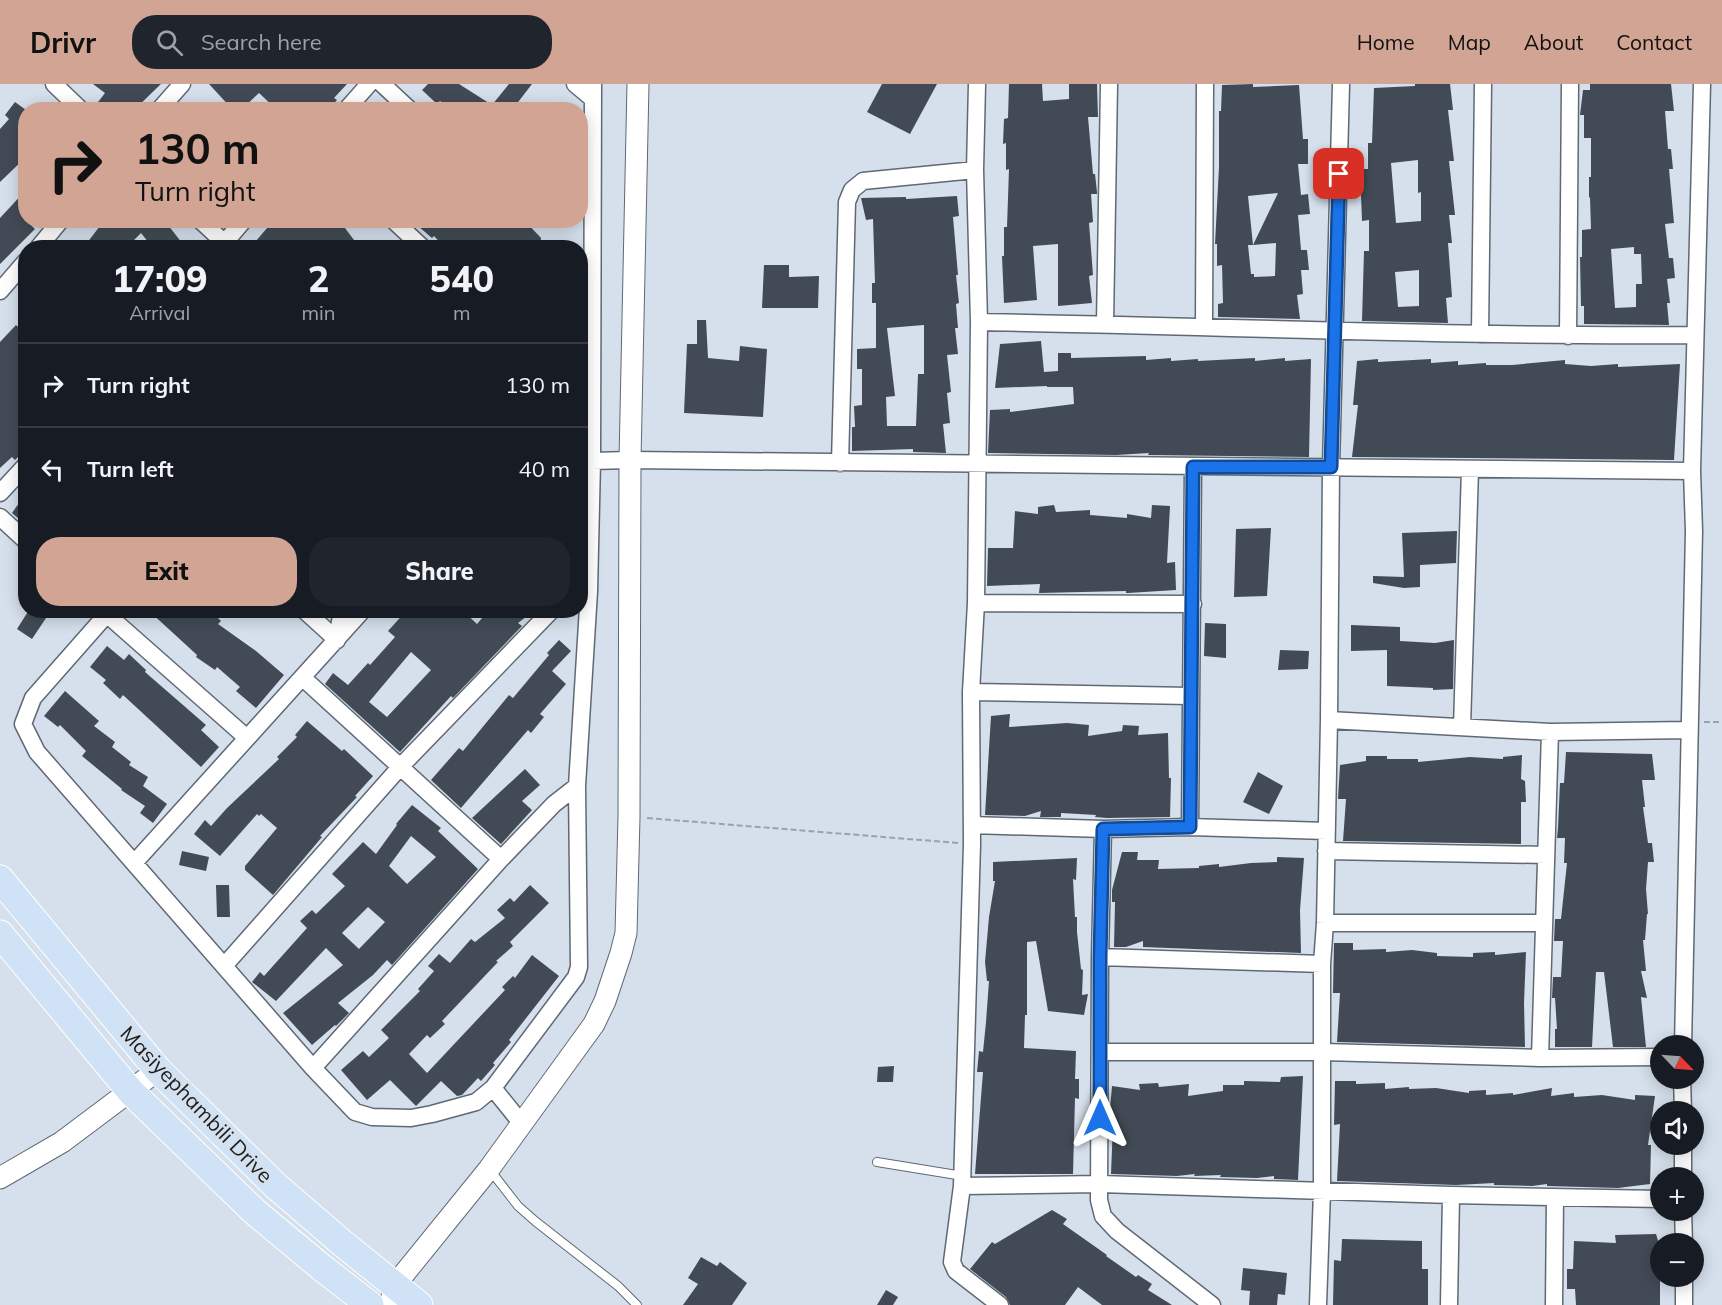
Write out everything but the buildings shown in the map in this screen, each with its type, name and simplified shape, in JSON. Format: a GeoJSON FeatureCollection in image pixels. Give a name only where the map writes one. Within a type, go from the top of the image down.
{"type":"FeatureCollection","features":[{"type":"Feature","properties":{"kind":"main road","name":"Masiyephambili Drive"},"geometry":{"type":"LineString","coordinates":[[0,879],[158,1070],[276,1186],[341,1242],[392,1295],[419,1305]]}},
{"type":"Feature","properties":{"kind":"main road","name":"Masiyephambili Drive"},"geometry":{"type":"LineString","coordinates":[[0,934],[131,1092],[255,1212],[370,1305]]}},
{"type":"Feature","properties":{"kind":"street"},"geometry":{"type":"LineString","coordinates":[[54,84],[73,102]]}},
{"type":"Feature","properties":{"kind":"street"},"geometry":{"type":"LineString","coordinates":[[166,102],[182,84]]}},
{"type":"Feature","properties":{"kind":"street"},"geometry":{"type":"LineString","coordinates":[[353,102],[369,84]]}},
{"type":"Feature","properties":{"kind":"street"},"geometry":{"type":"LineString","coordinates":[[382,84],[401,102]]}},
{"type":"Feature","properties":{"kind":"street"},"geometry":{"type":"LineString","coordinates":[[575,84],[593,92],[588,290]]}},
{"type":"Feature","properties":{"kind":"street"},"geometry":{"type":"LineString","coordinates":[[392,1295],[489,1169],[594,1024],[605,1001],[626,933],[629,817],[630,460],[638,84]]}},
{"type":"Feature","properties":{"kind":"street"},"geometry":{"type":"LineString","coordinates":[[977,84],[975,170],[979,322],[976,603],[971,692],[972,844],[962,1181],[952,1262],[956,1271],[1000,1305]]}},
{"type":"Feature","properties":{"kind":"street"},"geometry":{"type":"LineString","coordinates":[[1105,324],[1109,84]]}},
{"type":"Feature","properties":{"kind":"street"},"geometry":{"type":"LineString","coordinates":[[1204,326],[1205,84]]}},
{"type":"Feature","properties":{"kind":"street"},"geometry":{"type":"LineString","coordinates":[[1318,1305],[1322,1191],[1322,964],[1325,923],[1329,720],[1331,467],[1341,84]]}},
{"type":"Feature","properties":{"kind":"street"},"geometry":{"type":"LineString","coordinates":[[1480,334],[1483,84]]}},
{"type":"Feature","properties":{"kind":"street"},"geometry":{"type":"LineString","coordinates":[[1568,336],[1570,84]]}},
{"type":"Feature","properties":{"kind":"street"},"geometry":{"type":"LineString","coordinates":[[1683,1035],[1688,730],[1694,543],[1692,471],[1702,84]]}},
{"type":"Feature","properties":{"kind":"street"},"geometry":{"type":"LineString","coordinates":[[840,463],[847,202],[852,190],[863,181],[975,170]]}},
{"type":"Feature","properties":{"kind":"street"},"geometry":{"type":"LineString","coordinates":[[45,240],[54,228]]}},
{"type":"Feature","properties":{"kind":"street"},"geometry":{"type":"LineString","coordinates":[[208,228],[219,240]]}},
{"type":"Feature","properties":{"kind":"street"},"geometry":{"type":"LineString","coordinates":[[402,228],[414,240]]}},
{"type":"Feature","properties":{"kind":"street"},"geometry":{"type":"LineString","coordinates":[[0,291],[18,270]]}},
{"type":"Feature","properties":{"kind":"street"},"geometry":{"type":"LineString","coordinates":[[979,322],[1568,336],[1695,336]]}},
{"type":"Feature","properties":{"kind":"street"},"geometry":{"type":"LineString","coordinates":[[588,400],[592,461],[588,536]]}},
{"type":"Feature","properties":{"kind":"street"},"geometry":{"type":"LineString","coordinates":[[592,461],[1692,471]]}},
{"type":"Feature","properties":{"kind":"street"},"geometry":{"type":"LineString","coordinates":[[1190,827],[1193,467]]}},
{"type":"Feature","properties":{"kind":"street"},"geometry":{"type":"LineString","coordinates":[[1462,727],[1470,469]]}},
{"type":"Feature","properties":{"kind":"street"},"geometry":{"type":"LineString","coordinates":[[0,493],[18,474]]}},
{"type":"Feature","properties":{"kind":"street"},"geometry":{"type":"LineString","coordinates":[[0,517],[18,534]]}},
{"type":"Feature","properties":{"kind":"street"},"geometry":{"type":"LineString","coordinates":[[976,603],[1193,604]]}},
{"type":"Feature","properties":{"kind":"street"},"geometry":{"type":"LineString","coordinates":[[100,618],[33,698],[22,724],[37,752],[313,1068],[355,1112],[372,1117],[411,1118],[476,1102],[493,1088],[576,977],[579,967],[578,786],[584,618]]}},
{"type":"Feature","properties":{"kind":"street"},"geometry":{"type":"LineString","coordinates":[[112,618],[247,738]]}},
{"type":"Feature","properties":{"kind":"street"},"geometry":{"type":"LineString","coordinates":[[313,618],[337,640]]}},
{"type":"Feature","properties":{"kind":"street"},"geometry":{"type":"LineString","coordinates":[[337,640],[341,618]]}},
{"type":"Feature","properties":{"kind":"street"},"geometry":{"type":"LineString","coordinates":[[135,862],[356,618]]}},
{"type":"Feature","properties":{"kind":"street"},"geometry":{"type":"LineString","coordinates":[[224,966],[401,766],[544,618]]}},
{"type":"Feature","properties":{"kind":"street"},"geometry":{"type":"LineString","coordinates":[[303,678],[501,859]]}},
{"type":"Feature","properties":{"kind":"street"},"geometry":{"type":"LineString","coordinates":[[971,692],[1190,696]]}},
{"type":"Feature","properties":{"kind":"street"},"geometry":{"type":"LineString","coordinates":[[1329,720],[1550,732],[1688,730]]}},
{"type":"Feature","properties":{"kind":"street"},"geometry":{"type":"LineString","coordinates":[[1540,1058],[1542,922],[1550,732]]}},
{"type":"Feature","properties":{"kind":"street"},"geometry":{"type":"LineString","coordinates":[[313,1068],[501,859],[554,804],[578,786]]}},
{"type":"Feature","properties":{"kind":"street"},"geometry":{"type":"LineString","coordinates":[[972,825],[1326,831]]}},
{"type":"Feature","properties":{"kind":"street"},"geometry":{"type":"LineString","coordinates":[[1103,829],[1099,1200],[1103,1216],[1117,1231],[1212,1305]]}},
{"type":"Feature","properties":{"kind":"street"},"geometry":{"type":"LineString","coordinates":[[1326,851],[1546,855]]}},
{"type":"Feature","properties":{"kind":"street"},"geometry":{"type":"LineString","coordinates":[[1325,923],[1542,922]]}},
{"type":"Feature","properties":{"kind":"street"},"geometry":{"type":"LineString","coordinates":[[1100,957],[1322,964]]}},
{"type":"Feature","properties":{"kind":"street"},"geometry":{"type":"LineString","coordinates":[[1100,1052],[1323,1052],[1540,1058],[1650,1057]]}},
{"type":"Feature","properties":{"kind":"street"},"geometry":{"type":"LineString","coordinates":[[0,1178],[62,1142],[158,1070]]}},
{"type":"Feature","properties":{"kind":"street"},"geometry":{"type":"LineString","coordinates":[[493,1088],[522,1124]]}},
{"type":"Feature","properties":{"kind":"street"},"geometry":{"type":"LineString","coordinates":[[962,1181],[1450,1195],[1650,1198]]}},
{"type":"Feature","properties":{"kind":"street"},"geometry":{"type":"LineString","coordinates":[[1449,1305],[1450,1195]]}},
{"type":"Feature","properties":{"kind":"street"},"geometry":{"type":"LineString","coordinates":[[1554,1305],[1555,1197]]}},
{"type":"Feature","properties":{"kind":"street"},"geometry":{"type":"LineString","coordinates":[[1684,1287],[1684,1305]]}},
{"type":"Feature","properties":{"kind":"lane"},"geometry":{"type":"LineString","coordinates":[[877,1162],[962,1181]]}},
{"type":"Feature","properties":{"kind":"lane"},"geometry":{"type":"LineString","coordinates":[[489,1169],[518,1206],[618,1286],[637,1305]]}},
{"type":"Feature","properties":{"kind":"path"},"geometry":{"type":"LineString","coordinates":[[629,817],[972,844]]}},
{"type":"Feature","properties":{"kind":"route"},"geometry":{"type":"LineString","coordinates":[[1100,1118],[1103,829],[1190,827],[1193,467],[1331,467],[1339,174]]}}]}
